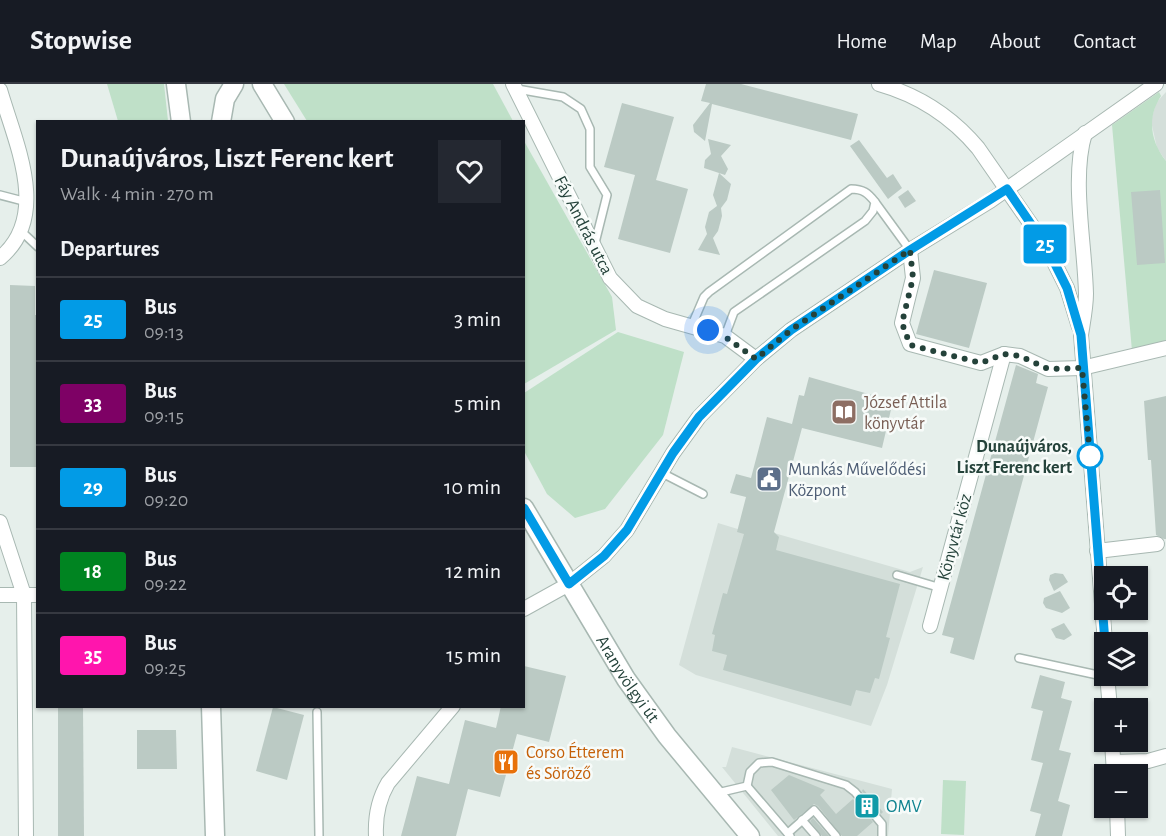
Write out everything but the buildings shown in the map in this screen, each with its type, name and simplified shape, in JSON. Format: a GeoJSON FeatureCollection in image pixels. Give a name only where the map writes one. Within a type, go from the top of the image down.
{"type":"FeatureCollection","features":[{"type":"Feature","properties":{"kind":"street"},"geometry":{"type":"LineString","coordinates":[[176,84],[181,120]]}},
{"type":"Feature","properties":{"kind":"street"},"geometry":{"type":"LineString","coordinates":[[221,120],[225,99],[234,84]]}},
{"type":"Feature","properties":{"kind":"street"},"geometry":{"type":"LineString","coordinates":[[262,84],[284,120]]}},
{"type":"Feature","properties":{"kind":"street"},"geometry":{"type":"LineString","coordinates":[[879,84],[911,95],[948,117],[966,133],[1046,246],[1067,288],[1081,335]]}},
{"type":"Feature","properties":{"kind":"street"},"geometry":{"type":"LineString","coordinates":[[525,608],[569,584],[604,556],[627,530],[673,453],[699,417],[756,359],[791,330],[910,250],[1007,189],[1156,84]]}},
{"type":"Feature","properties":{"kind":"street","name":"Fáy András utca"},"geometry":{"type":"LineString","coordinates":[[514,86],[610,278],[637,306],[665,319],[724,336],[756,359]]}},
{"type":"Feature","properties":{"kind":"street"},"geometry":{"type":"LineString","coordinates":[[0,90],[26,180],[27,202],[22,232],[12,248],[0,258]]}},
{"type":"Feature","properties":{"kind":"street"},"geometry":{"type":"LineString","coordinates":[[1085,133],[1079,168],[1086,296],[1081,335],[1082,368],[1104,632]]}},
{"type":"Feature","properties":{"kind":"street"},"geometry":{"type":"LineString","coordinates":[[910,250],[913,278],[902,323],[910,345],[981,363],[1004,354],[1020,356],[1048,369],[1082,368],[1166,348]]}},
{"type":"Feature","properties":{"kind":"street","name":"Könyvtár köz"},"geometry":{"type":"LineString","coordinates":[[930,626],[1004,354]]}},
{"type":"Feature","properties":{"kind":"street","name":"Aranyvölgyi út"},"geometry":{"type":"LineString","coordinates":[[525,510],[626,679],[667,736],[750,836]]}},
{"type":"Feature","properties":{"kind":"street"},"geometry":{"type":"LineString","coordinates":[[0,522],[31,595],[26,836]]}},
{"type":"Feature","properties":{"kind":"street"},"geometry":{"type":"LineString","coordinates":[[1097,551],[1157,544]]}},
{"type":"Feature","properties":{"kind":"street"},"geometry":{"type":"LineString","coordinates":[[0,595],[31,595]]}},
{"type":"Feature","properties":{"kind":"street"},"geometry":{"type":"LineString","coordinates":[[211,708],[215,836]]}},
{"type":"Feature","properties":{"kind":"street"},"geometry":{"type":"LineString","coordinates":[[376,836],[376,811],[387,783],[451,708]]}},
{"type":"Feature","properties":{"kind":"street"},"geometry":{"type":"LineString","coordinates":[[1133,764],[1166,756]]}},
{"type":"Feature","properties":{"kind":"street"},"geometry":{"type":"LineString","coordinates":[[1117,818],[1118,836]]}},
{"type":"Feature","properties":{"kind":"lane"},"geometry":{"type":"LineString","coordinates":[[514,86],[563,98],[581,109],[590,129],[590,166],[607,195],[594,248]]}},
{"type":"Feature","properties":{"kind":"lane"},"geometry":{"type":"LineString","coordinates":[[692,325],[704,297],[709,292],[851,189],[865,191],[910,250]]}},
{"type":"Feature","properties":{"kind":"lane"},"geometry":{"type":"LineString","coordinates":[[0,195],[27,202]]}},
{"type":"Feature","properties":{"kind":"lane"},"geometry":{"type":"LineString","coordinates":[[724,336],[734,312],[865,221],[873,211],[874,202]]}},
{"type":"Feature","properties":{"kind":"lane"},"geometry":{"type":"LineString","coordinates":[[22,232],[36,245]]}},
{"type":"Feature","properties":{"kind":"lane"},"geometry":{"type":"LineString","coordinates":[[662,473],[703,494]]}},
{"type":"Feature","properties":{"kind":"lane"},"geometry":{"type":"LineString","coordinates":[[897,575],[940,588]]}},
{"type":"Feature","properties":{"kind":"lane"},"geometry":{"type":"LineString","coordinates":[[1019,658],[1094,673]]}},
{"type":"Feature","properties":{"kind":"lane"},"geometry":{"type":"LineString","coordinates":[[317,711],[319,836]]}},
{"type":"Feature","properties":{"kind":"lane"},"geometry":{"type":"LineString","coordinates":[[747,786],[750,772],[759,763],[772,762],[846,785],[855,792],[882,824],[882,836]]}},
{"type":"Feature","properties":{"kind":"lane"},"geometry":{"type":"LineString","coordinates":[[715,793],[747,786]]}},
{"type":"Feature","properties":{"kind":"lane"},"geometry":{"type":"LineString","coordinates":[[747,786],[789,835],[814,810],[836,836]]}},
{"type":"Feature","properties":{"kind":"lane"},"geometry":{"type":"LineString","coordinates":[[802,820],[816,836]]}},
{"type":"Feature","properties":{"kind":"shaded area"},"geometry":{"type":"Polygon","coordinates":[[[1166,92],[1166,161],[1157,148],[1151,121],[1156,103],[1166,92]]]}},
{"type":"Feature","properties":{"kind":"shaded area"},"geometry":{"type":"Polygon","coordinates":[[[718,523],[771,539],[774,533],[910,572],[923,567],[887,685],[871,726],[696,675],[679,665],[718,523]]]}},
{"type":"Feature","properties":{"kind":"shaded area"},"geometry":{"type":"Polygon","coordinates":[[[732,747],[892,789],[888,836],[778,836],[722,767],[726,767],[732,747]]]}},
{"type":"Feature","properties":{"kind":"green space"},"geometry":{"type":"Polygon","coordinates":[[[107,84],[164,84],[168,120],[118,120],[107,84]]]}},
{"type":"Feature","properties":{"kind":"green space"},"geometry":{"type":"Polygon","coordinates":[[[284,84],[493,84],[512,120],[306,120],[284,84]]]}},
{"type":"Feature","properties":{"kind":"green space"},"geometry":{"type":"Polygon","coordinates":[[[1159,92],[1161,96],[1154,112],[1152,129],[1156,145],[1166,161],[1166,341],[1132,351],[1112,125],[1159,92]]]}},
{"type":"Feature","properties":{"kind":"green space"},"geometry":{"type":"Polygon","coordinates":[[[525,143],[612,297],[616,330],[525,383],[525,143]]]}},
{"type":"Feature","properties":{"kind":"green space"},"geometry":{"type":"Polygon","coordinates":[[[618,332],[684,352],[663,435],[605,509],[575,518],[547,494],[525,453],[525,392],[618,332]]]}},
{"type":"Feature","properties":{"kind":"green space"},"geometry":{"type":"Polygon","coordinates":[[[943,780],[966,781],[964,835],[941,834],[943,780]]]}},
{"type":"Feature","properties":{"kind":"bus line","name":"25"},"geometry":{"type":"LineString","coordinates":[[525,510],[569,584],[604,556],[627,530],[646,502],[673,453],[699,417],[756,359],[791,330],[910,250],[1007,189],[1046,246],[1067,288],[1081,335],[1104,632]]}},
{"type":"Feature","properties":{"kind":"place","name":"József Attila könyvtár"},"geometry":{"type":"Point","coordinates":[844,412]}},
{"type":"Feature","properties":{"kind":"place","name":"Dunaújváros, Liszt Ferenc kert"},"geometry":{"type":"Point","coordinates":[1090,456]}},
{"type":"Feature","properties":{"kind":"place","name":"Munkás Művelődési Központ"},"geometry":{"type":"Point","coordinates":[769,479]}},
{"type":"Feature","properties":{"kind":"place","name":"Corso Étterem és Söröző"},"geometry":{"type":"Point","coordinates":[506,762]}},
{"type":"Feature","properties":{"kind":"place","name":"OMV"},"geometry":{"type":"Point","coordinates":[867,806]}},
{"type":"Feature","properties":{"kind":"route"},"geometry":{"type":"LineString","coordinates":[[708,330],[724,336],[756,359],[791,330],[910,250],[913,278],[902,323],[910,345],[981,363],[1004,354],[1020,356],[1048,369],[1082,368],[1090,456]]}}]}
